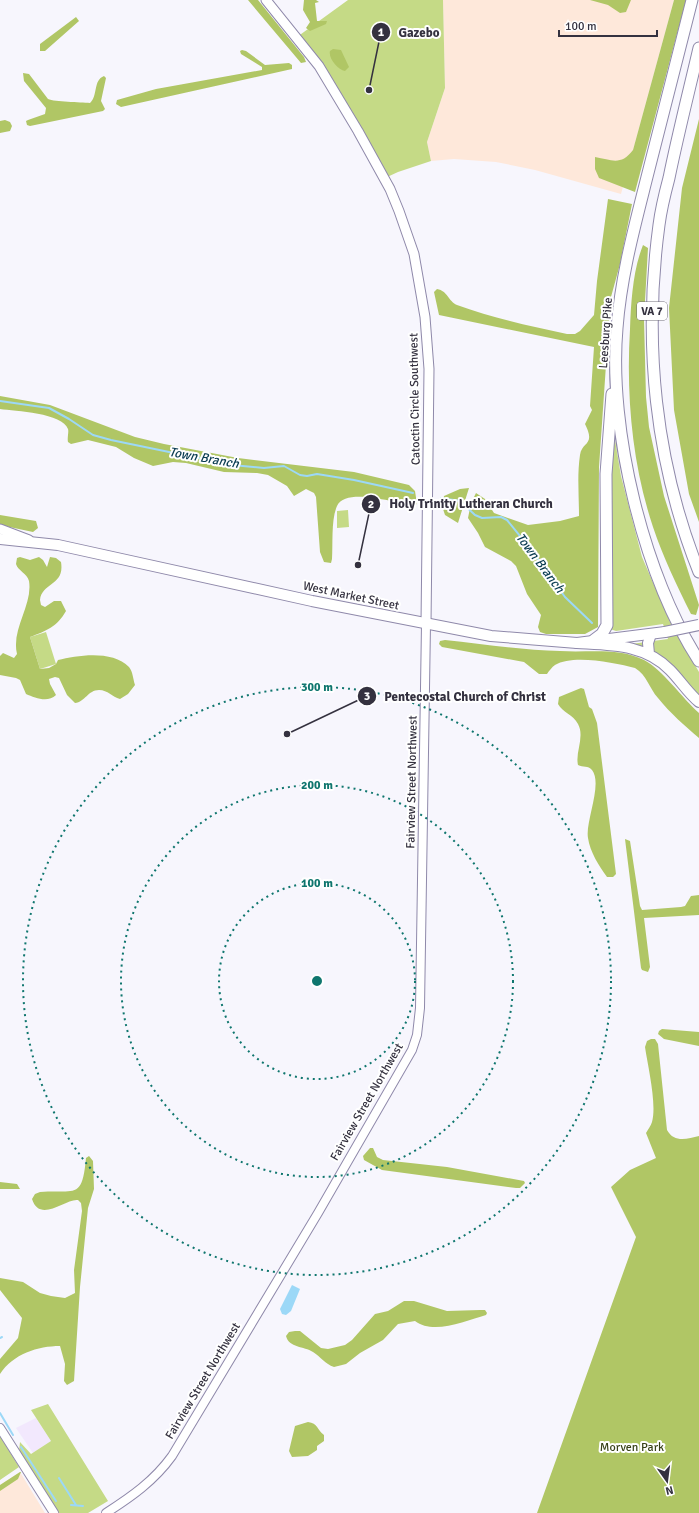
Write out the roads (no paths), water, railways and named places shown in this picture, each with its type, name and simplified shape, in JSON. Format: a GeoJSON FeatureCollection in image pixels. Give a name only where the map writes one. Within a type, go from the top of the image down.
{"type":"FeatureCollection","features":[{"type":"Feature","properties":{"kind":"highway","name":"Leesburg Pike"},"geometry":{"type":"LineString","coordinates":[[692,0],[632,236],[622,285],[617,328],[615,366],[621,427],[628,471],[642,532],[667,599],[697,656]]}},
{"type":"Feature","properties":{"kind":"highway","name":"VA 7"},"geometry":{"type":"LineString","coordinates":[[699,48],[659,223],[653,278],[652,326],[657,408],[666,465],[677,511],[699,572]]}},
{"type":"Feature","properties":{"kind":"highway"},"geometry":{"type":"LineString","coordinates":[[594,640],[602,634],[607,625],[606,474],[615,366]]}},
{"type":"Feature","properties":{"kind":"main road","name":"Catoctin Circle Southwest"},"geometry":{"type":"LineString","coordinates":[[266,0],[319,66],[358,131],[390,189],[400,211],[414,254],[425,317],[429,369],[426,624]]}},
{"type":"Feature","properties":{"kind":"main road"},"geometry":{"type":"LineString","coordinates":[[0,530],[33,541]]}},
{"type":"Feature","properties":{"kind":"main road","name":"West Market Street"},"geometry":{"type":"LineString","coordinates":[[0,539],[33,541],[58,545],[252,588],[491,636],[577,643],[665,632],[699,625]]}},
{"type":"Feature","properties":{"kind":"main road"},"geometry":{"type":"LineString","coordinates":[[649,654],[648,643],[651,634]]}},
{"type":"Feature","properties":{"kind":"main road"},"geometry":{"type":"LineString","coordinates":[[577,643],[630,647],[649,654],[670,670],[699,702]]}},
{"type":"Feature","properties":{"kind":"street","name":"Fairview Street Northwest"},"geometry":{"type":"LineString","coordinates":[[106,1513],[144,1487],[163,1469],[172,1456],[318,1213],[412,1050],[417,1034],[420,1008],[426,624]]}},
{"type":"Feature","properties":{"kind":"street"},"geometry":{"type":"LineString","coordinates":[[0,1428],[54,1513]]}},
{"type":"Feature","properties":{"kind":"water"},"geometry":{"type":"Polygon","coordinates":[[[292,1285],[300,1289],[291,1311],[286,1315],[282,1314],[280,1309],[292,1285]]]}},
{"type":"Feature","properties":{"kind":"waterway","name":"Town Branch"},"geometry":{"type":"LineString","coordinates":[[0,401],[49,408],[93,435],[111,440],[232,465],[264,468],[284,466],[300,475],[307,476],[317,474],[354,480],[413,493]]}},
{"type":"Feature","properties":{"kind":"waterway","name":"Town Branch"},"geometry":{"type":"LineString","coordinates":[[441,498],[460,501],[475,515],[482,518],[501,517],[507,520],[533,552],[565,597],[592,623]]}},
{"type":"Feature","properties":{"kind":"waterway"},"geometry":{"type":"LineString","coordinates":[[0,1413],[13,1435]]}},
{"type":"Feature","properties":{"kind":"waterway"},"geometry":{"type":"LineString","coordinates":[[21,1447],[56,1501]]}},
{"type":"Feature","properties":{"kind":"waterway"},"geometry":{"type":"LineString","coordinates":[[59,1478],[76,1505]]}},
{"type":"Feature","properties":{"kind":"waterway"},"geometry":{"type":"LineString","coordinates":[[71,1505],[83,1506]]}},
{"type":"Feature","properties":{"kind":"place","name":"Gazebo"},"geometry":{"type":"Point","coordinates":[369,90]}},
{"type":"Feature","properties":{"kind":"place","name":"Holy Trinity Lutheran Church"},"geometry":{"type":"Point","coordinates":[358,565]}},
{"type":"Feature","properties":{"kind":"place","name":"Pentecostal Church of Christ"},"geometry":{"type":"Point","coordinates":[287,734]}},
{"type":"Feature","properties":{"kind":"park label","name":"Morven Park"},"geometry":{"type":"Point","coordinates":[632,1447]}}]}
